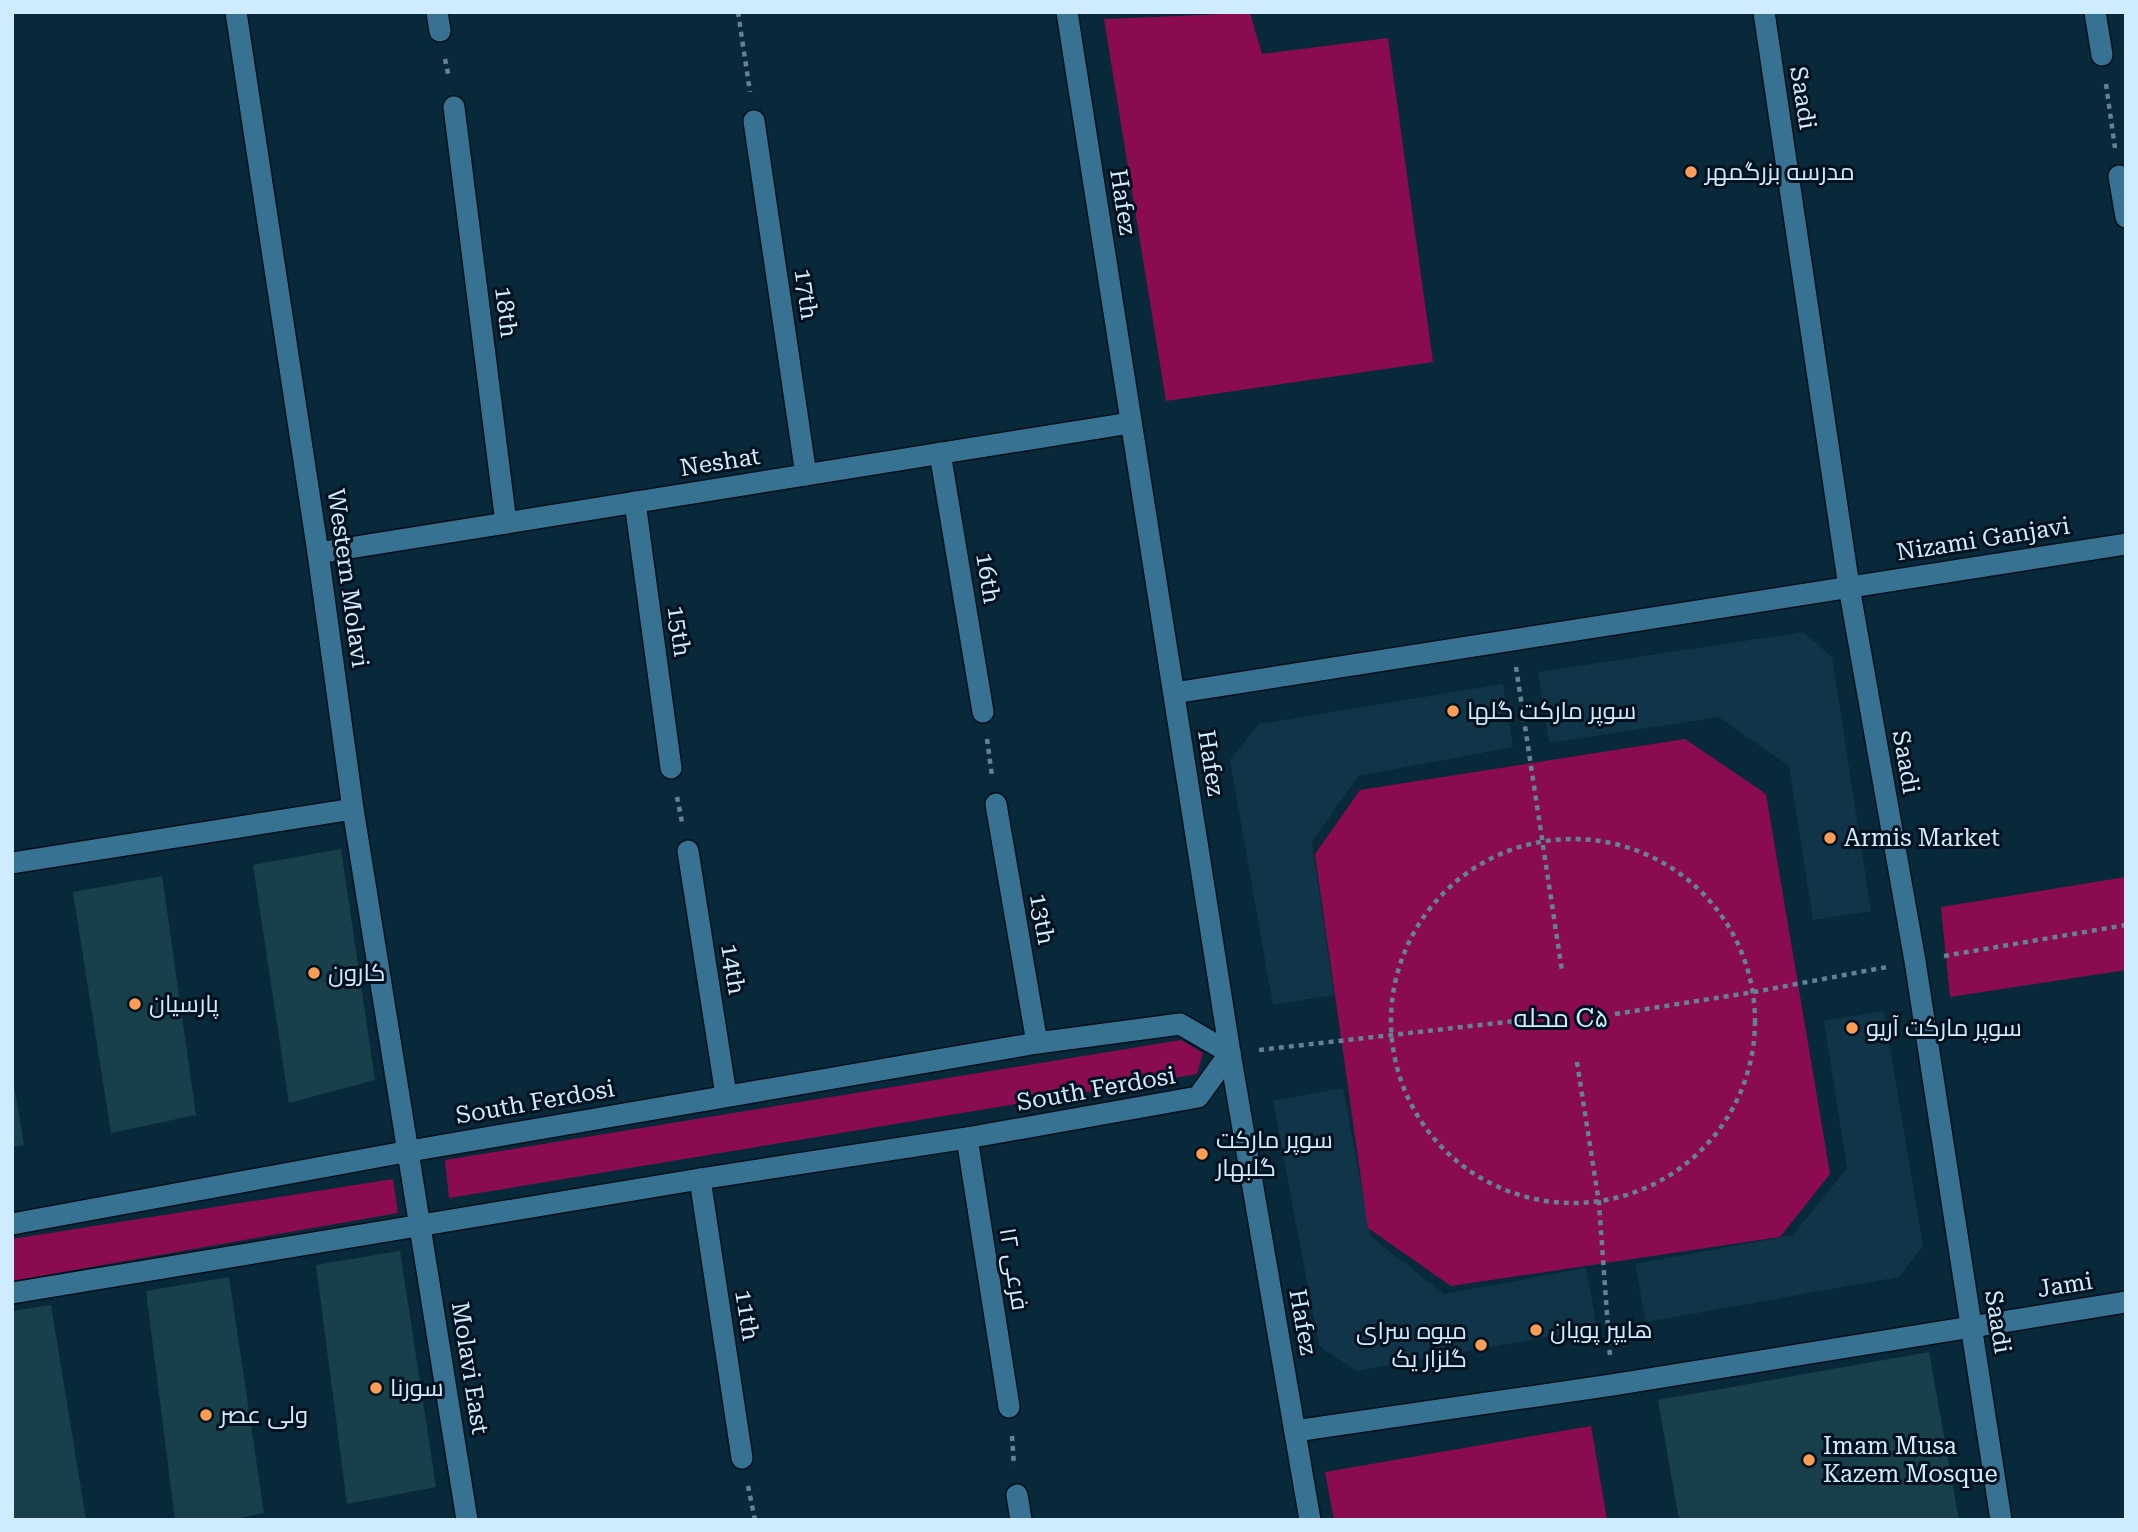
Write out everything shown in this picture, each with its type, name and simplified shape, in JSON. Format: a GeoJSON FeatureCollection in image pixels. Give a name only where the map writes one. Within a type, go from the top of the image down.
{"type":"FeatureCollection","features":[{"type":"Feature","properties":{"kind":"street","name":"Western Molavi"},"geometry":{"type":"LineString","coordinates":[[236,12],[318,553],[353,809],[410,1150]]}},
{"type":"Feature","properties":{"kind":"street","name":"Hafez"},"geometry":{"type":"LineString","coordinates":[[1067,12],[1230,1053],[1310,1520]]}},
{"type":"Feature","properties":{"kind":"street","name":"Saadi"},"geometry":{"type":"LineString","coordinates":[[1764,12],[1849,587],[1914,961],[2001,1520]]}},
{"type":"Feature","properties":{"kind":"street"},"geometry":{"type":"LineString","coordinates":[[2095,12],[2102,55]]}},
{"type":"Feature","properties":{"kind":"street","name":"18th"},"geometry":{"type":"LineString","coordinates":[[454,107],[506,523]]}},
{"type":"Feature","properties":{"kind":"street","name":"17th"},"geometry":{"type":"LineString","coordinates":[[754,121],[806,475]]}},
{"type":"Feature","properties":{"kind":"street"},"geometry":{"type":"LineString","coordinates":[[2119,176],[2126,217]]}},
{"type":"Feature","properties":{"kind":"street","name":"Neshat"},"geometry":{"type":"LineString","coordinates":[[318,553],[1130,423]]}},
{"type":"Feature","properties":{"kind":"street","name":"16th"},"geometry":{"type":"LineString","coordinates":[[940,453],[983,712]]}},
{"type":"Feature","properties":{"kind":"street","name":"15th"},"geometry":{"type":"LineString","coordinates":[[635,502],[671,768]]}},
{"type":"Feature","properties":{"kind":"street","name":"Nizami Ganjavi"},"geometry":{"type":"LineString","coordinates":[[1174,693],[2125,546]]}},
{"type":"Feature","properties":{"kind":"street","name":"13th"},"geometry":{"type":"LineString","coordinates":[[996,804],[1037,1042]]}},
{"type":"Feature","properties":{"kind":"street"},"geometry":{"type":"LineString","coordinates":[[12,863],[353,809]]}},
{"type":"Feature","properties":{"kind":"street","name":"14th"},"geometry":{"type":"LineString","coordinates":[[688,851],[726,1095]]}},
{"type":"Feature","properties":{"kind":"street","name":"South Ferdosi"},"geometry":{"type":"LineString","coordinates":[[12,1224],[410,1150],[1037,1042],[1180,1024],[1230,1053],[1198,1097],[967,1139],[700,1179],[12,1293]]}},
{"type":"Feature","properties":{"kind":"street","name":"فرعی ۱۲"},"geometry":{"type":"LineString","coordinates":[[967,1139],[1009,1407]]}},
{"type":"Feature","properties":{"kind":"street","name":"Molavi East"},"geometry":{"type":"LineString","coordinates":[[410,1150],[467,1520]]}},
{"type":"Feature","properties":{"kind":"street","name":"11th"},"geometry":{"type":"LineString","coordinates":[[700,1179],[742,1458]]}},
{"type":"Feature","properties":{"kind":"street","name":"Jami"},"geometry":{"type":"LineString","coordinates":[[1295,1431],[1612,1385],[2126,1302]]}},
{"type":"Feature","properties":{"kind":"street"},"geometry":{"type":"LineString","coordinates":[[1017,1495],[1021,1520]]}},
{"type":"Feature","properties":{"kind":"path"},"geometry":{"type":"LineString","coordinates":[[738,12],[754,121]]}},
{"type":"Feature","properties":{"kind":"path"},"geometry":{"type":"LineString","coordinates":[[439,22],[454,107]]}},
{"type":"Feature","properties":{"kind":"path"},"geometry":{"type":"LineString","coordinates":[[2102,55],[2119,176]]}},
{"type":"Feature","properties":{"kind":"path"},"geometry":{"type":"LineString","coordinates":[[1511,640],[1562,971]]}},
{"type":"Feature","properties":{"kind":"path"},"geometry":{"type":"LineString","coordinates":[[983,712],[996,804]]}},
{"type":"Feature","properties":{"kind":"path"},"geometry":{"type":"LineString","coordinates":[[671,768],[688,851]]}},
{"type":"Feature","properties":{"kind":"path"},"geometry":{"type":"LineString","coordinates":[[1600,839],[1654,857],[1702,891],[1736,937],[1754,992],[1754,1051],[1736,1106],[1702,1153],[1654,1187],[1599,1203],[1539,1202],[1482,1181],[1436,1143],[1404,1092],[1390,1033],[1395,979],[1414,930],[1447,887],[1491,857],[1542,840],[1600,839]]}},
{"type":"Feature","properties":{"kind":"path"},"geometry":{"type":"LineString","coordinates":[[1615,1014],[1754,992],[1914,961],[2126,925]]}},
{"type":"Feature","properties":{"kind":"path"},"geometry":{"type":"LineString","coordinates":[[1230,1053],[1524,1020]]}},
{"type":"Feature","properties":{"kind":"path"},"geometry":{"type":"LineString","coordinates":[[1577,1062],[1599,1203],[1612,1385]]}},
{"type":"Feature","properties":{"kind":"path"},"geometry":{"type":"LineString","coordinates":[[1009,1407],[1017,1495]]}},
{"type":"Feature","properties":{"kind":"shaded area"},"geometry":{"type":"Polygon","coordinates":[[[1250,13],[1262,54],[1388,38],[1433,362],[1166,401],[1104,19],[1250,13]]]}},
{"type":"Feature","properties":{"kind":"shaded area","name":"Armis Market"},"geometry":{"type":"Polygon","coordinates":[[[1803,632],[1832,657],[1871,911],[1813,920],[1789,766],[1719,717],[1549,743],[1538,672],[1803,632]]]}},
{"type":"Feature","properties":{"kind":"shaded area"},"geometry":{"type":"Polygon","coordinates":[[[1503,684],[1513,747],[1358,776],[1312,842],[1334,995],[1273,1005],[1230,760],[1259,724],[1503,684]]]}},
{"type":"Feature","properties":{"kind":"shaded area"},"geometry":{"type":"Polygon","coordinates":[[[1685,739],[1766,794],[1830,1174],[1780,1237],[1451,1286],[1368,1228],[1315,854],[1360,790],[1685,739]]]}},
{"type":"Feature","properties":{"kind":"shaded area"},"geometry":{"type":"Polygon","coordinates":[[[2126,877],[2126,970],[1950,997],[1941,907],[2126,877]]]}},
{"type":"Feature","properties":{"kind":"shaded area"},"geometry":{"type":"Polygon","coordinates":[[[1884,1011],[1923,1246],[1899,1277],[1646,1322],[1635,1264],[1793,1235],[1847,1168],[1824,1021],[1884,1011]]]}},
{"type":"Feature","properties":{"kind":"shaded area"},"geometry":{"type":"Polygon","coordinates":[[[1181,1040],[1203,1053],[1197,1074],[449,1198],[445,1160],[1181,1040]]]}},
{"type":"Feature","properties":{"kind":"shaded area"},"geometry":{"type":"Polygon","coordinates":[[[1343,1088],[1371,1237],[1444,1294],[1586,1268],[1597,1328],[1356,1371],[1319,1346],[1273,1101],[1343,1088]]]}},
{"type":"Feature","properties":{"kind":"shaded area"},"geometry":{"type":"Polygon","coordinates":[[[393,1179],[398,1213],[12,1281],[12,1239],[393,1179]]]}},
{"type":"Feature","properties":{"kind":"shaded area"},"geometry":{"type":"Polygon","coordinates":[[[1591,1426],[1607,1520],[1334,1520],[1325,1472],[1591,1426]]]}},
{"type":"Feature","properties":{"kind":"building","name":"کارون"},"geometry":{"type":"Polygon","coordinates":[[[341,849],[375,1080],[289,1103],[253,865],[341,849]]]}},
{"type":"Feature","properties":{"kind":"building","name":"پارسیان"},"geometry":{"type":"Polygon","coordinates":[[[162,876],[196,1115],[111,1133],[73,892],[162,876]]]}},
{"type":"Feature","properties":{"kind":"building"},"geometry":{"type":"Polygon","coordinates":[[[12,1074],[24,1145],[12,1147],[12,1074]]]}},
{"type":"Feature","properties":{"kind":"building","name":"سورنا"},"geometry":{"type":"Polygon","coordinates":[[[400,1251],[436,1487],[347,1504],[316,1265],[400,1251]]]}},
{"type":"Feature","properties":{"kind":"building","name":"ولی عصر"},"geometry":{"type":"Polygon","coordinates":[[[229,1277],[264,1513],[231,1520],[175,1520],[146,1291],[229,1277]]]}},
{"type":"Feature","properties":{"kind":"building"},"geometry":{"type":"Polygon","coordinates":[[[51,1305],[86,1520],[12,1520],[12,1311],[51,1305]]]}},
{"type":"Feature","properties":{"kind":"building","name":"Imam Musa Kazem Mosque"},"geometry":{"type":"Polygon","coordinates":[[[1929,1352],[1959,1520],[1679,1520],[1658,1400],[1929,1352]]]}},
{"type":"Feature","properties":{"kind":"place","name":"مدرسه بزرگمهر"},"geometry":{"type":"Point","coordinates":[1691,172]}},
{"type":"Feature","properties":{"kind":"place","name":"سوپر مارکت گلها"},"geometry":{"type":"Point","coordinates":[1453,711]}},
{"type":"Feature","properties":{"kind":"place","name":"Armis Market"},"geometry":{"type":"Point","coordinates":[1830,838]}},
{"type":"Feature","properties":{"kind":"place","name":"کارون"},"geometry":{"type":"Point","coordinates":[314,973]}},
{"type":"Feature","properties":{"kind":"place","name":"پارسیان"},"geometry":{"type":"Point","coordinates":[135,1004]}},
{"type":"Feature","properties":{"kind":"place","name":"سوپر مارکت آریو"},"geometry":{"type":"Point","coordinates":[1852,1028]}},
{"type":"Feature","properties":{"kind":"place","name":"سوپر مارکت گلبهار"},"geometry":{"type":"Point","coordinates":[1202,1154]}},
{"type":"Feature","properties":{"kind":"place","name":"هایپر پویان"},"geometry":{"type":"Point","coordinates":[1536,1330]}},
{"type":"Feature","properties":{"kind":"place","name":"میوه سرای گلزار یک"},"geometry":{"type":"Point","coordinates":[1481,1345]}},
{"type":"Feature","properties":{"kind":"place","name":"سورنا"},"geometry":{"type":"Point","coordinates":[376,1388]}},
{"type":"Feature","properties":{"kind":"place","name":"ولی عصر"},"geometry":{"type":"Point","coordinates":[206,1415]}},
{"type":"Feature","properties":{"kind":"place","name":"Imam Musa Kazem Mosque"},"geometry":{"type":"Point","coordinates":[1809,1460]}},
{"type":"Feature","properties":{"kind":"district","name":"محله C۵"},"geometry":{"type":"Point","coordinates":[1561,1018]}}]}
